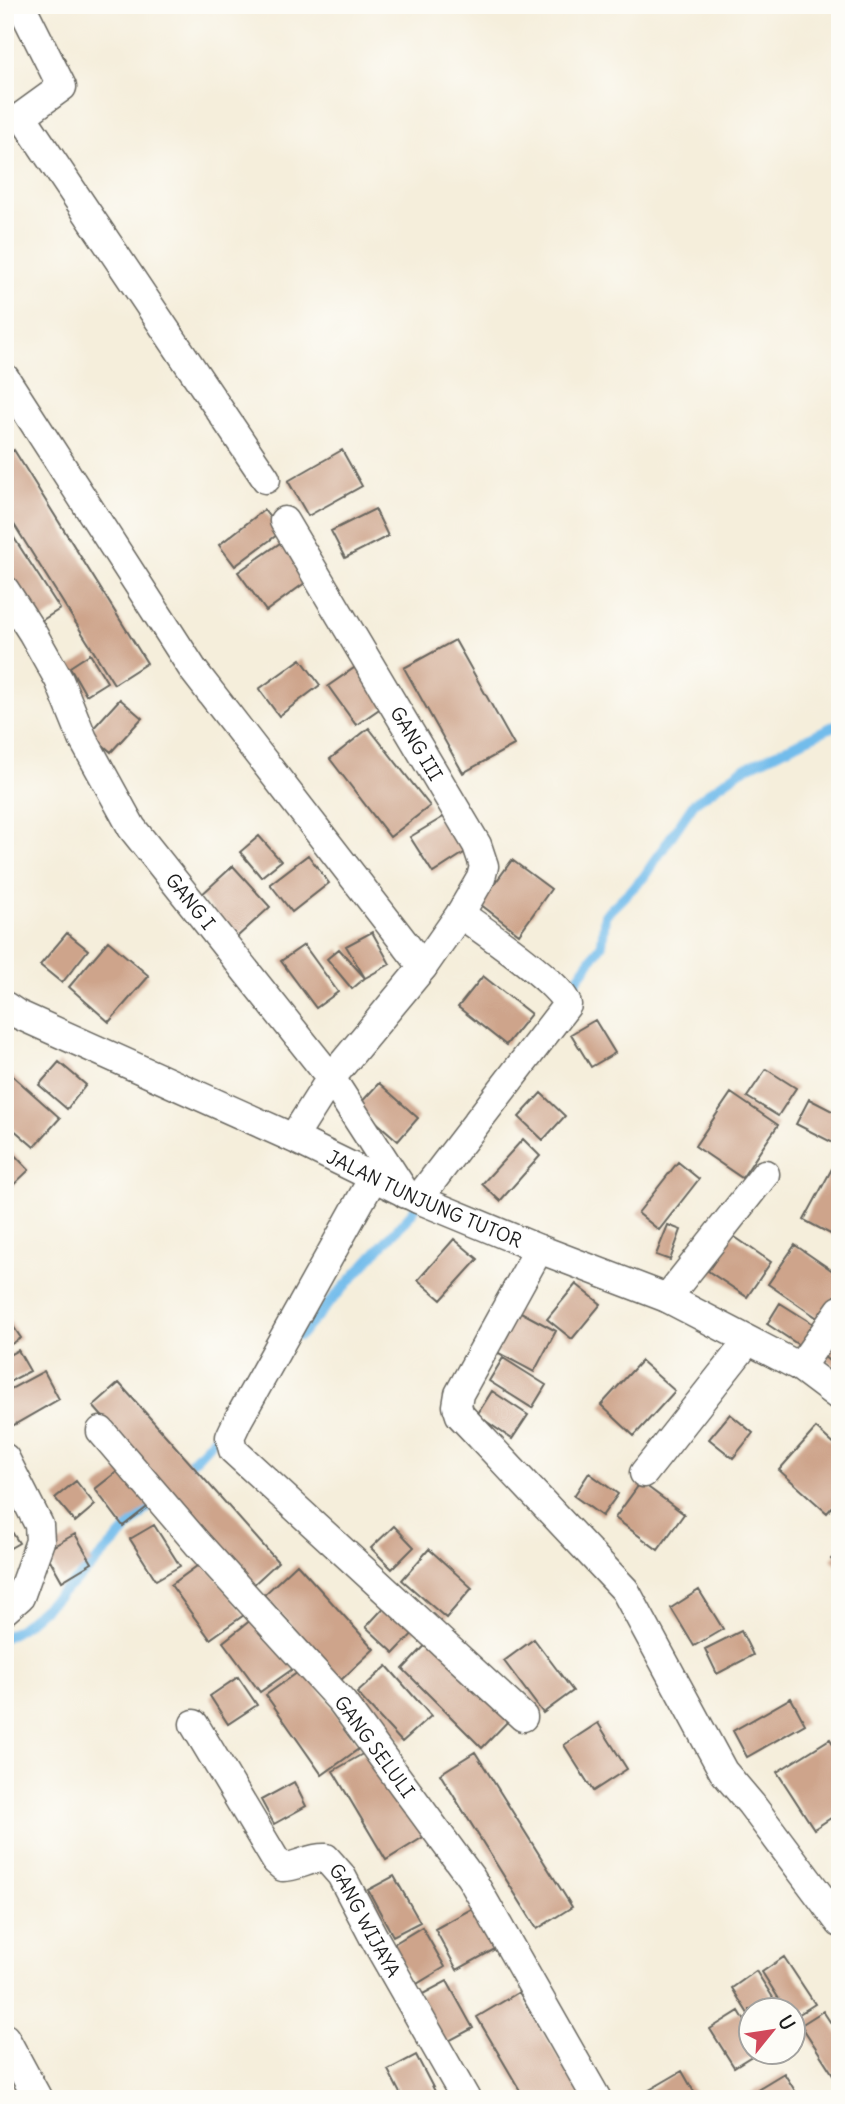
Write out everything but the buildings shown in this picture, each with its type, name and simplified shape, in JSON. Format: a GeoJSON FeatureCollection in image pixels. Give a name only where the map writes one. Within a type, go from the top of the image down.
{"type":"FeatureCollection","features":[{"type":"Feature","properties":{"kind":"street"},"geometry":{"type":"LineString","coordinates":[[21,5],[62,87],[22,117],[265,479]]}},
{"type":"Feature","properties":{"kind":"street"},"geometry":{"type":"LineString","coordinates":[[5,378],[194,671],[423,967]]}},
{"type":"Feature","properties":{"kind":"street","name":"GANG III"},"geometry":{"type":"LineString","coordinates":[[284,521],[477,845],[484,866],[481,878],[460,914],[423,967],[331,1078],[293,1138]]}},
{"type":"Feature","properties":{"kind":"street","name":"GANG I"},"geometry":{"type":"LineString","coordinates":[[5,590],[60,680],[83,739],[132,828],[331,1078],[412,1196]]}},
{"type":"Feature","properties":{"kind":"street"},"geometry":{"type":"LineString","coordinates":[[412,1196],[567,1005],[567,999],[553,984],[460,914]]}},
{"type":"Feature","properties":{"kind":"street","name":"JALAN TUNJUNG TUTOR"},"geometry":{"type":"LineString","coordinates":[[9,1015],[293,1138],[412,1196],[667,1298],[800,1367],[840,1397]]}},
{"type":"Feature","properties":{"kind":"street"},"geometry":{"type":"LineString","coordinates":[[667,1298],[765,1174]]}},
{"type":"Feature","properties":{"kind":"street"},"geometry":{"type":"LineString","coordinates":[[373,1178],[237,1420],[230,1437],[233,1450],[523,1717]]}},
{"type":"Feature","properties":{"kind":"street"},"geometry":{"type":"LineString","coordinates":[[539,1249],[459,1394],[457,1406],[460,1415],[625,1590],[723,1771],[840,1923]]}},
{"type":"Feature","properties":{"kind":"street"},"geometry":{"type":"LineString","coordinates":[[800,1367],[840,1310]]}},
{"type":"Feature","properties":{"kind":"street"},"geometry":{"type":"LineString","coordinates":[[644,1474],[748,1340]]}},
{"type":"Feature","properties":{"kind":"street","name":"GANG SELULI"},"geometry":{"type":"LineString","coordinates":[[101,1431],[197,1543],[342,1702],[471,1878],[597,2099]]}},
{"type":"Feature","properties":{"kind":"street"},"geometry":{"type":"LineString","coordinates":[[5,1458],[39,1525],[40,1541],[20,1597],[5,1610]]}},
{"type":"Feature","properties":{"kind":"street","name":"GANG WIJAYA"},"geometry":{"type":"LineString","coordinates":[[194,1724],[276,1861],[283,1867],[291,1867],[314,1857],[326,1858],[341,1875],[466,2099]]}},
{"type":"Feature","properties":{"kind":"street"},"geometry":{"type":"LineString","coordinates":[[5,2038],[38,2099]]}},
{"type":"Feature","properties":{"kind":"waterway"},"geometry":{"type":"LineString","coordinates":[[566,995],[602,944],[605,915],[643,878],[694,803],[741,770],[840,723]]}},
{"type":"Feature","properties":{"kind":"waterway"},"geometry":{"type":"LineString","coordinates":[[299,1336],[420,1201]]}},
{"type":"Feature","properties":{"kind":"waterway"},"geometry":{"type":"LineString","coordinates":[[183,1471],[224,1428]]}},
{"type":"Feature","properties":{"kind":"waterway"},"geometry":{"type":"LineString","coordinates":[[5,1637],[21,1628],[88,1570],[156,1499]]}}]}
